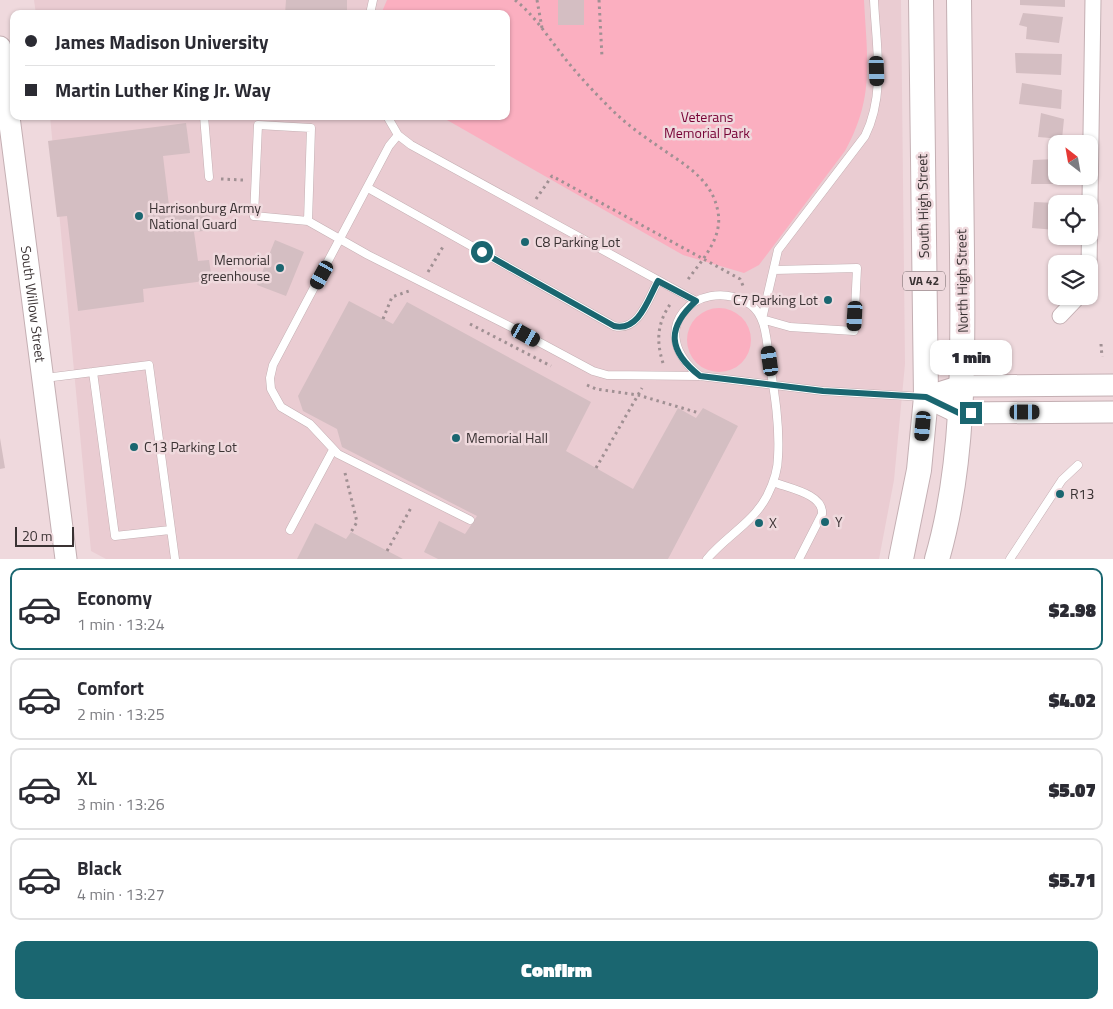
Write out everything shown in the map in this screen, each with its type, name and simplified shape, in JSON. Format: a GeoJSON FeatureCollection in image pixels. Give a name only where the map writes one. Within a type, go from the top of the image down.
{"type":"FeatureCollection","features":[{"type":"Feature","properties":{"kind":"main road","name":"South High Street"},"geometry":{"type":"LineString","coordinates":[[901,559],[919,470],[926,397],[921,0]]}},
{"type":"Feature","properties":{"kind":"main road","name":"North High Street"},"geometry":{"type":"LineString","coordinates":[[937,559],[944,532],[959,413],[963,349],[959,0]]}},
{"type":"Feature","properties":{"kind":"street"},"geometry":{"type":"LineString","coordinates":[[1089,255],[1093,0]]}},
{"type":"Feature","properties":{"kind":"street","name":"South Willow Street"},"geometry":{"type":"LineString","coordinates":[[0,47],[10,107]]}},
{"type":"Feature","properties":{"kind":"street","name":"South Willow Street"},"geometry":{"type":"LineString","coordinates":[[12,120],[66,559]]}},
{"type":"Feature","properties":{"kind":"street"},"geometry":{"type":"LineString","coordinates":[[1060,316],[1069,305]]}},
{"type":"Feature","properties":{"kind":"street"},"geometry":{"type":"LineString","coordinates":[[926,397],[961,386],[1113,385]]}},
{"type":"Feature","properties":{"kind":"street"},"geometry":{"type":"LineString","coordinates":[[926,397],[959,413],[1113,412]]}},
{"type":"Feature","properties":{"kind":"lane"},"geometry":{"type":"LineString","coordinates":[[707,559],[757,512],[773,482],[778,448],[774,386],[762,319],[778,250],[866,136],[872,123],[878,88],[874,0]]}},
{"type":"Feature","properties":{"kind":"lane"},"geometry":{"type":"LineString","coordinates":[[204,120],[209,177]]}},
{"type":"Feature","properties":{"kind":"lane"},"geometry":{"type":"LineString","coordinates":[[389,120],[398,135],[411,145],[696,301]]}},
{"type":"Feature","properties":{"kind":"lane"},"geometry":{"type":"LineString","coordinates":[[308,220],[311,128],[258,125],[254,216],[308,220],[341,240],[593,371],[607,375],[700,376],[774,386],[926,397]]}},
{"type":"Feature","properties":{"kind":"lane"},"geometry":{"type":"LineString","coordinates":[[398,135],[389,146],[341,240],[276,358],[270,378],[272,394],[281,407],[310,424],[333,450],[470,520]]}},
{"type":"Feature","properties":{"kind":"lane"},"geometry":{"type":"LineString","coordinates":[[368,188],[614,326],[623,328],[629,326],[638,318],[658,281]]}},
{"type":"Feature","properties":{"kind":"lane"},"geometry":{"type":"LineString","coordinates":[[700,376],[688,367],[682,358],[673,335],[676,324],[696,301],[711,296],[728,296],[746,302],[753,306],[762,319],[790,326],[854,331],[858,268],[774,270]]}},
{"type":"Feature","properties":{"kind":"lane"},"geometry":{"type":"LineString","coordinates":[[43,378],[149,365],[175,559]]}},
{"type":"Feature","properties":{"kind":"lane"},"geometry":{"type":"LineString","coordinates":[[93,372],[115,536],[170,530]]}},
{"type":"Feature","properties":{"kind":"lane"},"geometry":{"type":"LineString","coordinates":[[290,530],[333,450]]}},
{"type":"Feature","properties":{"kind":"lane"},"geometry":{"type":"LineString","coordinates":[[1010,559],[1062,480],[1078,465]]}},
{"type":"Feature","properties":{"kind":"lane"},"geometry":{"type":"LineString","coordinates":[[773,482],[806,494],[820,502],[823,507],[822,514],[799,559]]}},
{"type":"Feature","properties":{"kind":"path"},"geometry":{"type":"LineString","coordinates":[[515,0],[526,8],[561,54],[611,109],[655,144],[693,170],[705,182],[713,197],[719,222],[713,245],[679,292],[659,324],[658,340],[664,364],[649,376],[596,468]]}},
{"type":"Feature","properties":{"kind":"path"},"geometry":{"type":"LineString","coordinates":[[537,0],[542,28]]}},
{"type":"Feature","properties":{"kind":"path"},"geometry":{"type":"LineString","coordinates":[[599,0],[602,57]]}},
{"type":"Feature","properties":{"kind":"path"},"geometry":{"type":"LineString","coordinates":[[529,208],[552,176],[740,279],[753,306]]}},
{"type":"Feature","properties":{"kind":"path"},"geometry":{"type":"LineString","coordinates":[[422,281],[450,234]]}},
{"type":"Feature","properties":{"kind":"path"},"geometry":{"type":"LineString","coordinates":[[1101,344],[1102,357]]}},
{"type":"Feature","properties":{"kind":"path"},"geometry":{"type":"LineString","coordinates":[[333,450],[346,476],[357,522],[351,532]]}},
{"type":"Feature","properties":{"kind":"path"},"geometry":{"type":"LineString","coordinates":[[387,551],[418,494]]}},
{"type":"Feature","properties":{"kind":"shaded area"},"geometry":{"type":"Polygon","coordinates":[[[34,0],[901,0],[905,364],[894,480],[879,559],[106,559],[91,551],[50,120],[510,120],[510,10],[35,10],[34,0]]]}},
{"type":"Feature","properties":{"kind":"green space","name":"Veterans Memorial Park"},"geometry":{"type":"Polygon","coordinates":[[[387,0],[864,0],[867,59],[865,95],[855,131],[845,151],[759,265],[744,273],[683,255],[447,120],[510,120],[510,10],[383,10],[387,0]]]}},
{"type":"Feature","properties":{"kind":"green space"},"geometry":{"type":"Polygon","coordinates":[[[713,308],[725,308],[742,317],[749,328],[751,340],[749,352],[742,363],[725,372],[713,372],[701,367],[692,358],[687,346],[687,334],[692,322],[701,313],[713,308]]]}},
{"type":"Feature","properties":{"kind":"building"},"geometry":{"type":"Polygon","coordinates":[[[286,0],[347,0],[347,10],[285,10],[286,0]]]}},
{"type":"Feature","properties":{"kind":"building"},"geometry":{"type":"Polygon","coordinates":[[[558,0],[584,0],[584,25],[558,25],[558,0]]]}},
{"type":"Feature","properties":{"kind":"building"},"geometry":{"type":"Polygon","coordinates":[[[1020,0],[1065,0],[1065,7],[1020,5],[1020,0]]]}},
{"type":"Feature","properties":{"kind":"building"},"geometry":{"type":"Polygon","coordinates":[[[1023,13],[1063,17],[1059,43],[1026,39],[1027,27],[1019,25],[1023,13]]]}},
{"type":"Feature","properties":{"kind":"building"},"geometry":{"type":"Polygon","coordinates":[[[1015,53],[1062,54],[1061,75],[1016,73],[1015,53]]]}},
{"type":"Feature","properties":{"kind":"building"},"geometry":{"type":"Polygon","coordinates":[[[1022,83],[1062,90],[1061,109],[1019,104],[1022,83]]]}},
{"type":"Feature","properties":{"kind":"building"},"geometry":{"type":"Polygon","coordinates":[[[1041,113],[1064,119],[1062,135],[1048,135],[1048,138],[1038,137],[1041,113]]]}},
{"type":"Feature","properties":{"kind":"building","name":"Harrisonburg Army National Guard"},"geometry":{"type":"Polygon","coordinates":[[[186,123],[190,153],[163,156],[170,214],[209,210],[212,230],[194,232],[198,261],[209,260],[212,280],[143,289],[144,302],[78,311],[67,216],[57,217],[48,141],[186,123]]]}},
{"type":"Feature","properties":{"kind":"building"},"geometry":{"type":"Polygon","coordinates":[[[1048,159],[1048,184],[1031,184],[1033,160],[1048,159]]]}},
{"type":"Feature","properties":{"kind":"building"},"geometry":{"type":"Polygon","coordinates":[[[1034,202],[1048,203],[1048,229],[1032,228],[1034,202]]]}},
{"type":"Feature","properties":{"kind":"building","name":"Memorial greenhouse"},"geometry":{"type":"Polygon","coordinates":[[[275,240],[304,252],[286,296],[257,285],[275,240]]]}},
{"type":"Feature","properties":{"kind":"building","name":"Memorial Hall"},"geometry":{"type":"Polygon","coordinates":[[[349,301],[393,324],[407,302],[591,402],[566,451],[633,489],[678,408],[696,418],[703,408],[738,426],[668,559],[438,559],[424,552],[439,521],[465,534],[477,516],[342,447],[337,429],[303,411],[298,396],[349,301]]]}},
{"type":"Feature","properties":{"kind":"building"},"geometry":{"type":"Polygon","coordinates":[[[0,438],[5,468],[0,469],[0,438]]]}},
{"type":"Feature","properties":{"kind":"building"},"geometry":{"type":"Polygon","coordinates":[[[315,523],[346,539],[351,532],[403,559],[297,559],[315,523]]]}},
{"type":"Feature","properties":{"kind":"place","name":"Harrisonburg Army National Guard"},"geometry":{"type":"Point","coordinates":[139,216]}},
{"type":"Feature","properties":{"kind":"place","name":"C8 Parking Lot"},"geometry":{"type":"Point","coordinates":[525,242]}},
{"type":"Feature","properties":{"kind":"place","name":"Memorial greenhouse"},"geometry":{"type":"Point","coordinates":[280,268]}},
{"type":"Feature","properties":{"kind":"place","name":"C7 Parking Lot"},"geometry":{"type":"Point","coordinates":[828,300]}},
{"type":"Feature","properties":{"kind":"place","name":"Memorial Hall"},"geometry":{"type":"Point","coordinates":[456,438]}},
{"type":"Feature","properties":{"kind":"place","name":"C13 Parking Lot"},"geometry":{"type":"Point","coordinates":[134,447]}},
{"type":"Feature","properties":{"kind":"place","name":"R13"},"geometry":{"type":"Point","coordinates":[1060,494]}},
{"type":"Feature","properties":{"kind":"place","name":"Y"},"geometry":{"type":"Point","coordinates":[825,522]}},
{"type":"Feature","properties":{"kind":"place","name":"X"},"geometry":{"type":"Point","coordinates":[759,523]}},
{"type":"Feature","properties":{"kind":"route"},"geometry":{"type":"LineString","coordinates":[[482,252],[614,326],[623,328],[629,326],[638,318],[658,281],[696,301],[685,311],[676,324],[673,335],[676,347],[682,358],[688,367],[700,376],[766,386],[926,397],[959,413],[971,413]]}}]}
